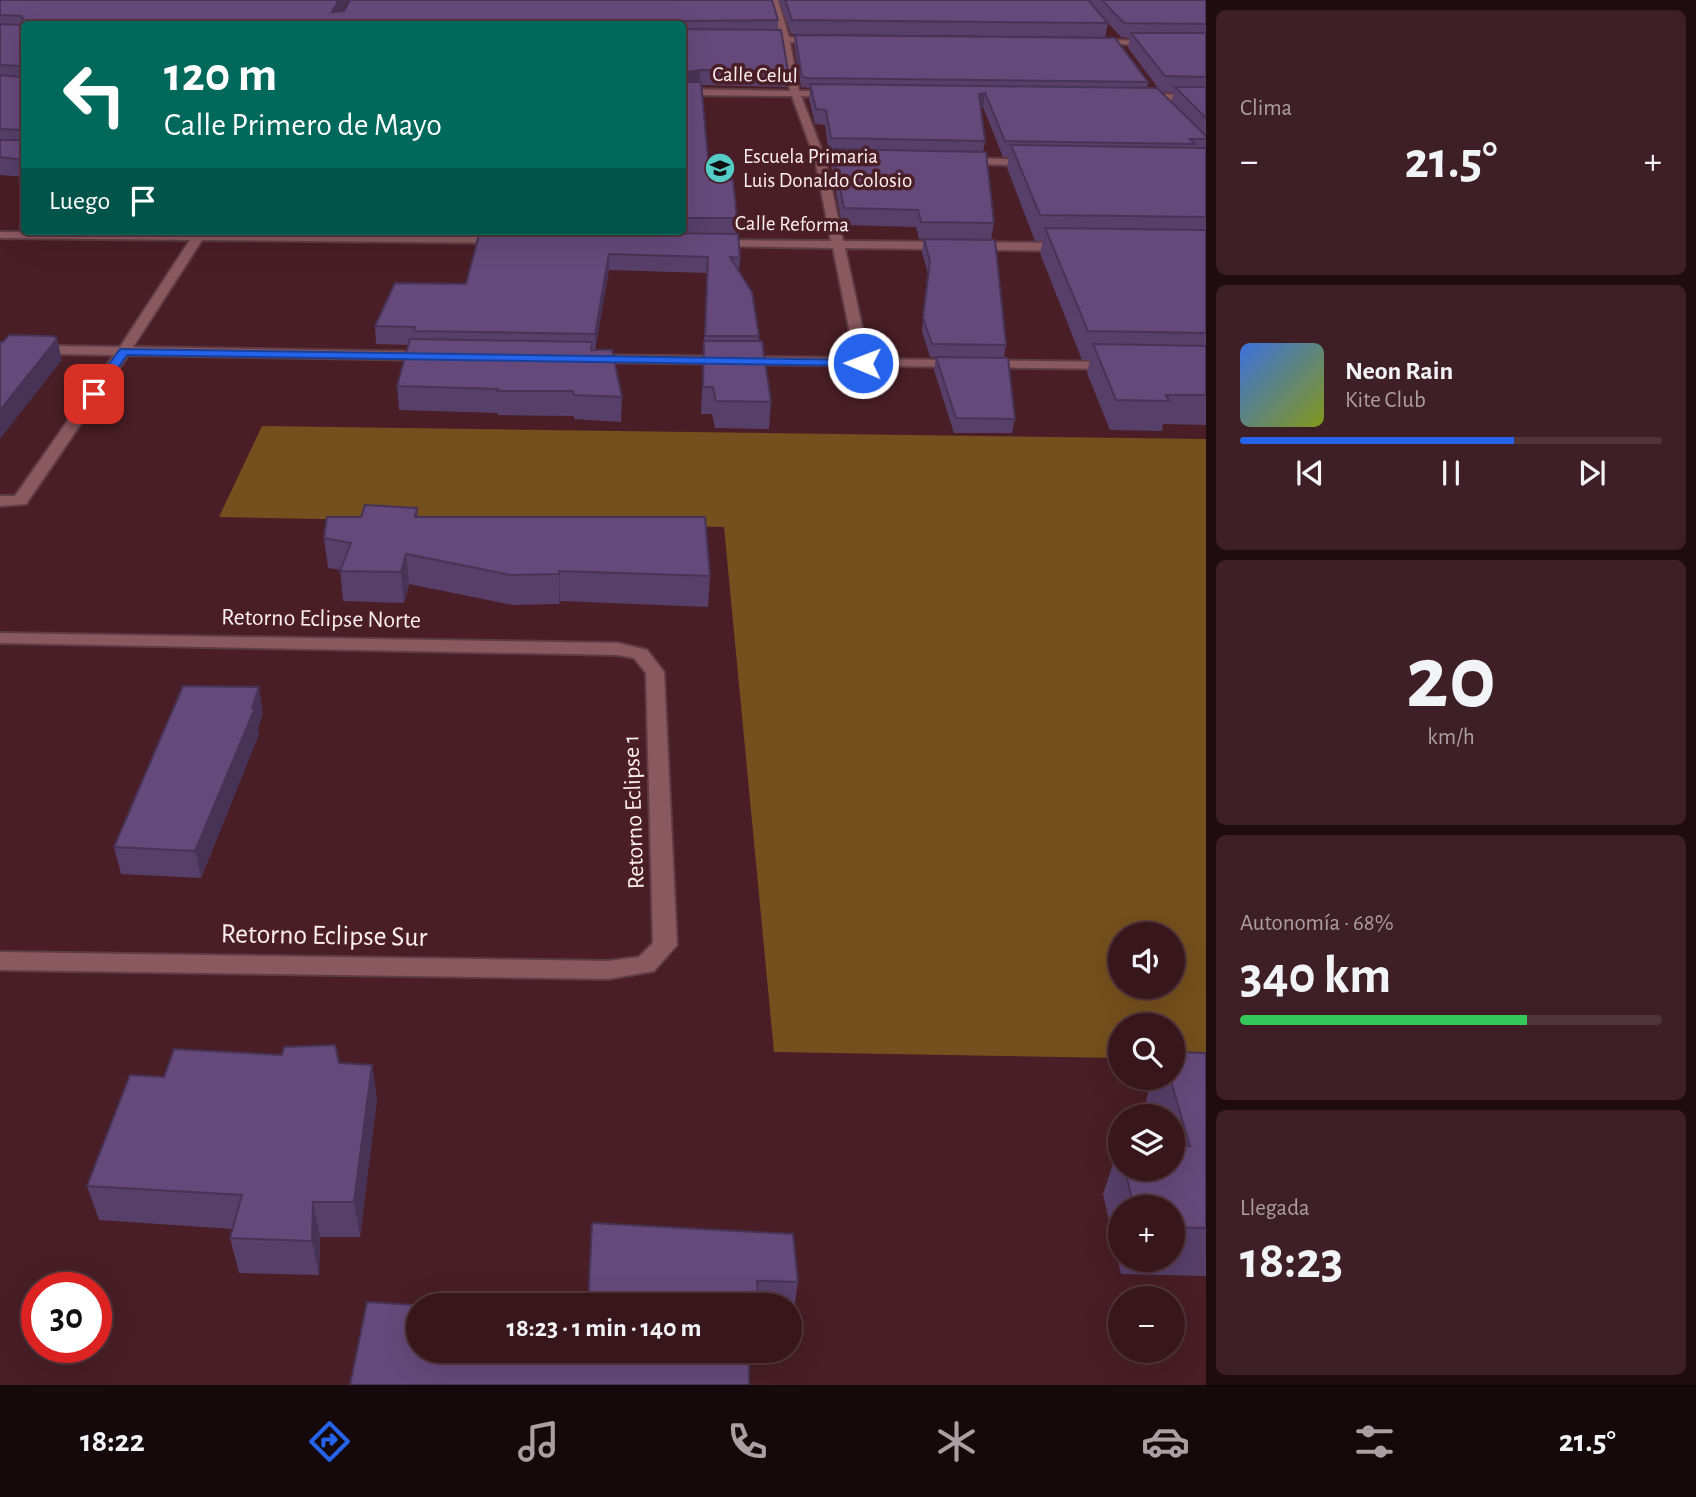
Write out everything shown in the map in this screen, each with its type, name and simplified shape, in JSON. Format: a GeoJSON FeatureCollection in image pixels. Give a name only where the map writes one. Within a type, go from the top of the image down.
{"type":"FeatureCollection","features":[{"type":"Feature","properties":{"kind":"street"},"geometry":{"type":"LineString","coordinates":[[774,0],[786,40],[794,93],[820,159],[863,363]]}},
{"type":"Feature","properties":{"kind":"street"},"geometry":{"type":"LineString","coordinates":[[1108,32],[1125,53]]}},
{"type":"Feature","properties":{"kind":"street"},"geometry":{"type":"LineString","coordinates":[[747,39],[827,40]]}},
{"type":"Feature","properties":{"kind":"street"},"geometry":{"type":"LineString","coordinates":[[1089,42],[1206,43]]}},
{"type":"Feature","properties":{"kind":"street"},"geometry":{"type":"LineString","coordinates":[[1149,86],[1165,106]]}},
{"type":"Feature","properties":{"kind":"street","name":"Calle Celul"},"geometry":{"type":"LineString","coordinates":[[686,92],[850,94]]}},
{"type":"Feature","properties":{"kind":"street"},"geometry":{"type":"LineString","coordinates":[[1129,97],[1206,98]]}},
{"type":"Feature","properties":{"kind":"street"},"geometry":{"type":"LineString","coordinates":[[820,159],[861,159]]}},
{"type":"Feature","properties":{"kind":"street"},"geometry":{"type":"LineString","coordinates":[[944,161],[1041,163]]}},
{"type":"Feature","properties":{"kind":"street"},"geometry":{"type":"LineString","coordinates":[[0,235],[21,235]]}},
{"type":"Feature","properties":{"kind":"street"},"geometry":{"type":"LineString","coordinates":[[0,501],[20,501],[124,351],[199,235]]}},
{"type":"Feature","properties":{"kind":"street"},"geometry":{"type":"LineString","coordinates":[[245,235],[517,241]]}},
{"type":"Feature","properties":{"kind":"street","name":"Calle Reforma"},"geometry":{"type":"LineString","coordinates":[[697,243],[1083,247]]}},
{"type":"Feature","properties":{"kind":"street"},"geometry":{"type":"LineString","coordinates":[[0,349],[444,356]]}},
{"type":"Feature","properties":{"kind":"street"},"geometry":{"type":"LineString","coordinates":[[570,358],[1124,366]]}},
{"type":"Feature","properties":{"kind":"street","name":"Retorno Eclipse Norte"},"geometry":{"type":"LineString","coordinates":[[0,638],[618,649],[640,654]]}},
{"type":"Feature","properties":{"kind":"street","name":"Retorno Eclipse 1"},"geometry":{"type":"LineString","coordinates":[[640,654],[655,672],[665,945],[646,965]]}},
{"type":"Feature","properties":{"kind":"street","name":"Retorno Eclipse Sur"},"geometry":{"type":"LineString","coordinates":[[0,961],[608,970],[646,965]]}},
{"type":"Feature","properties":{"kind":"shaded area"},"geometry":{"type":"Polygon","coordinates":[[[262,426],[1206,439],[1206,1060],[1185,1060],[1185,1013],[1108,1013],[1108,1058],[774,1052],[724,527],[219,517],[262,426]]]}},
{"type":"Feature","properties":{"kind":"building"},"geometry":{"type":"Polygon","coordinates":[[[0,0],[339,0],[332,12],[344,11],[350,0],[772,0],[778,20],[22,21],[21,16],[0,15],[0,0]]]}},
{"type":"Feature","properties":{"kind":"building"},"geometry":{"type":"Polygon","coordinates":[[[785,0],[1088,0],[1108,23],[792,20],[785,0]]]}},
{"type":"Feature","properties":{"kind":"building"},"geometry":{"type":"Polygon","coordinates":[[[1102,0],[1206,0],[1206,24],[1124,23],[1102,0]]]}},
{"type":"Feature","properties":{"kind":"building"},"geometry":{"type":"Polygon","coordinates":[[[0,24],[21,25],[21,66],[0,65],[0,24]]]}},
{"type":"Feature","properties":{"kind":"building"},"geometry":{"type":"Polygon","coordinates":[[[686,29],[781,30],[788,71],[700,70],[686,72],[686,29]]]}},
{"type":"Feature","properties":{"kind":"building"},"geometry":{"type":"Polygon","coordinates":[[[1131,33],[1206,33],[1206,77],[1165,76],[1131,33]]]}},
{"type":"Feature","properties":{"kind":"building"},"geometry":{"type":"Polygon","coordinates":[[[795,35],[1115,38],[1148,82],[808,78],[802,77],[795,35]]]}},
{"type":"Feature","properties":{"kind":"building"},"geometry":{"type":"Polygon","coordinates":[[[21,74],[21,130],[0,129],[0,75],[20,77],[21,74]]]}},
{"type":"Feature","properties":{"kind":"building"},"geometry":{"type":"Polygon","coordinates":[[[686,82],[701,82],[710,180],[733,180],[737,218],[686,218],[686,82]]]}},
{"type":"Feature","properties":{"kind":"building"},"geometry":{"type":"Polygon","coordinates":[[[810,84],[1157,88],[1206,139],[1190,139],[1195,144],[1005,141],[985,93],[979,94],[985,141],[831,138],[826,110],[816,109],[810,84]]]}},
{"type":"Feature","properties":{"kind":"building"},"geometry":{"type":"Polygon","coordinates":[[[1175,87],[1206,87],[1206,118],[1175,87]]]}},
{"type":"Feature","properties":{"kind":"building"},"geometry":{"type":"Polygon","coordinates":[[[0,140],[20,140],[21,160],[0,157],[0,140]]]}},
{"type":"Feature","properties":{"kind":"building"},"geometry":{"type":"Polygon","coordinates":[[[1011,145],[1206,148],[1206,217],[1040,215],[1011,145]]]}},
{"type":"Feature","properties":{"kind":"building"},"geometry":{"type":"Polygon","coordinates":[[[832,149],[986,152],[994,223],[921,222],[918,210],[844,208],[832,149]]]}},
{"type":"Feature","properties":{"kind":"building"},"geometry":{"type":"Polygon","coordinates":[[[1045,228],[1206,230],[1206,333],[1088,331],[1045,228]]]}},
{"type":"Feature","properties":{"kind":"building"},"geometry":{"type":"Polygon","coordinates":[[[738,234],[740,258],[730,257],[752,292],[759,336],[705,336],[708,257],[609,254],[595,334],[414,331],[415,327],[375,326],[395,283],[466,284],[479,235],[738,234]]]}},
{"type":"Feature","properties":{"kind":"building"},"geometry":{"type":"Polygon","coordinates":[[[924,239],[995,240],[1006,345],[932,344],[923,318],[930,261],[924,239]]]}},
{"type":"Feature","properties":{"kind":"building"},"geometry":{"type":"Polygon","coordinates":[[[9,335],[53,336],[57,339],[0,410],[0,342],[9,335]]]}},
{"type":"Feature","properties":{"kind":"building"},"geometry":{"type":"Polygon","coordinates":[[[410,339],[592,342],[591,350],[612,350],[622,397],[574,395],[573,391],[497,391],[498,389],[397,386],[410,339]]]}},
{"type":"Feature","properties":{"kind":"building"},"geometry":{"type":"Polygon","coordinates":[[[704,341],[762,341],[771,402],[716,401],[713,387],[703,387],[704,341]]]}},
{"type":"Feature","properties":{"kind":"building"},"geometry":{"type":"Polygon","coordinates":[[[1093,344],[1206,346],[1206,395],[1166,395],[1169,401],[1116,400],[1093,344]]]}},
{"type":"Feature","properties":{"kind":"building"},"geometry":{"type":"Polygon","coordinates":[[[936,357],[1008,358],[1015,419],[956,418],[936,357]]]}},
{"type":"Feature","properties":{"kind":"building"},"geometry":{"type":"Polygon","coordinates":[[[365,505],[417,508],[415,517],[705,517],[710,576],[559,571],[559,574],[511,575],[406,554],[401,572],[340,571],[351,543],[324,538],[327,517],[361,517],[365,505]]]}},
{"type":"Feature","properties":{"kind":"building"},"geometry":{"type":"Polygon","coordinates":[[[183,686],[259,687],[252,708],[255,708],[195,851],[114,847],[183,686]]]}},
{"type":"Feature","properties":{"kind":"building"},"geometry":{"type":"Polygon","coordinates":[[[335,1045],[339,1063],[372,1065],[354,1202],[313,1202],[312,1241],[230,1238],[242,1195],[87,1186],[130,1075],[164,1077],[174,1049],[282,1055],[284,1047],[335,1045]]]}},
{"type":"Feature","properties":{"kind":"building"},"geometry":{"type":"Polygon","coordinates":[[[1185,1052],[1206,1053],[1206,1228],[1185,1227],[1185,1195],[1131,1195],[1128,1181],[1185,1181],[1185,1146],[1190,1146],[1185,1129],[1185,1104],[1178,1104],[1174,1090],[1185,1090],[1185,1052]]]}},
{"type":"Feature","properties":{"kind":"building"},"geometry":{"type":"Polygon","coordinates":[[[592,1223],[793,1234],[798,1282],[757,1281],[758,1293],[589,1293],[592,1223]]]}},
{"type":"Feature","properties":{"kind":"building"},"geometry":{"type":"Polygon","coordinates":[[[367,1302],[406,1305],[406,1363],[749,1363],[749,1385],[350,1385],[367,1302]]]}},
{"type":"Feature","properties":{"kind":"place","name":"Escuela Primaria Luis Donaldo Colosio"},"geometry":{"type":"Point","coordinates":[720,168]}},
{"type":"Feature","properties":{"kind":"route"},"geometry":{"type":"LineString","coordinates":[[94,394],[124,351],[863,363]]}}]}
